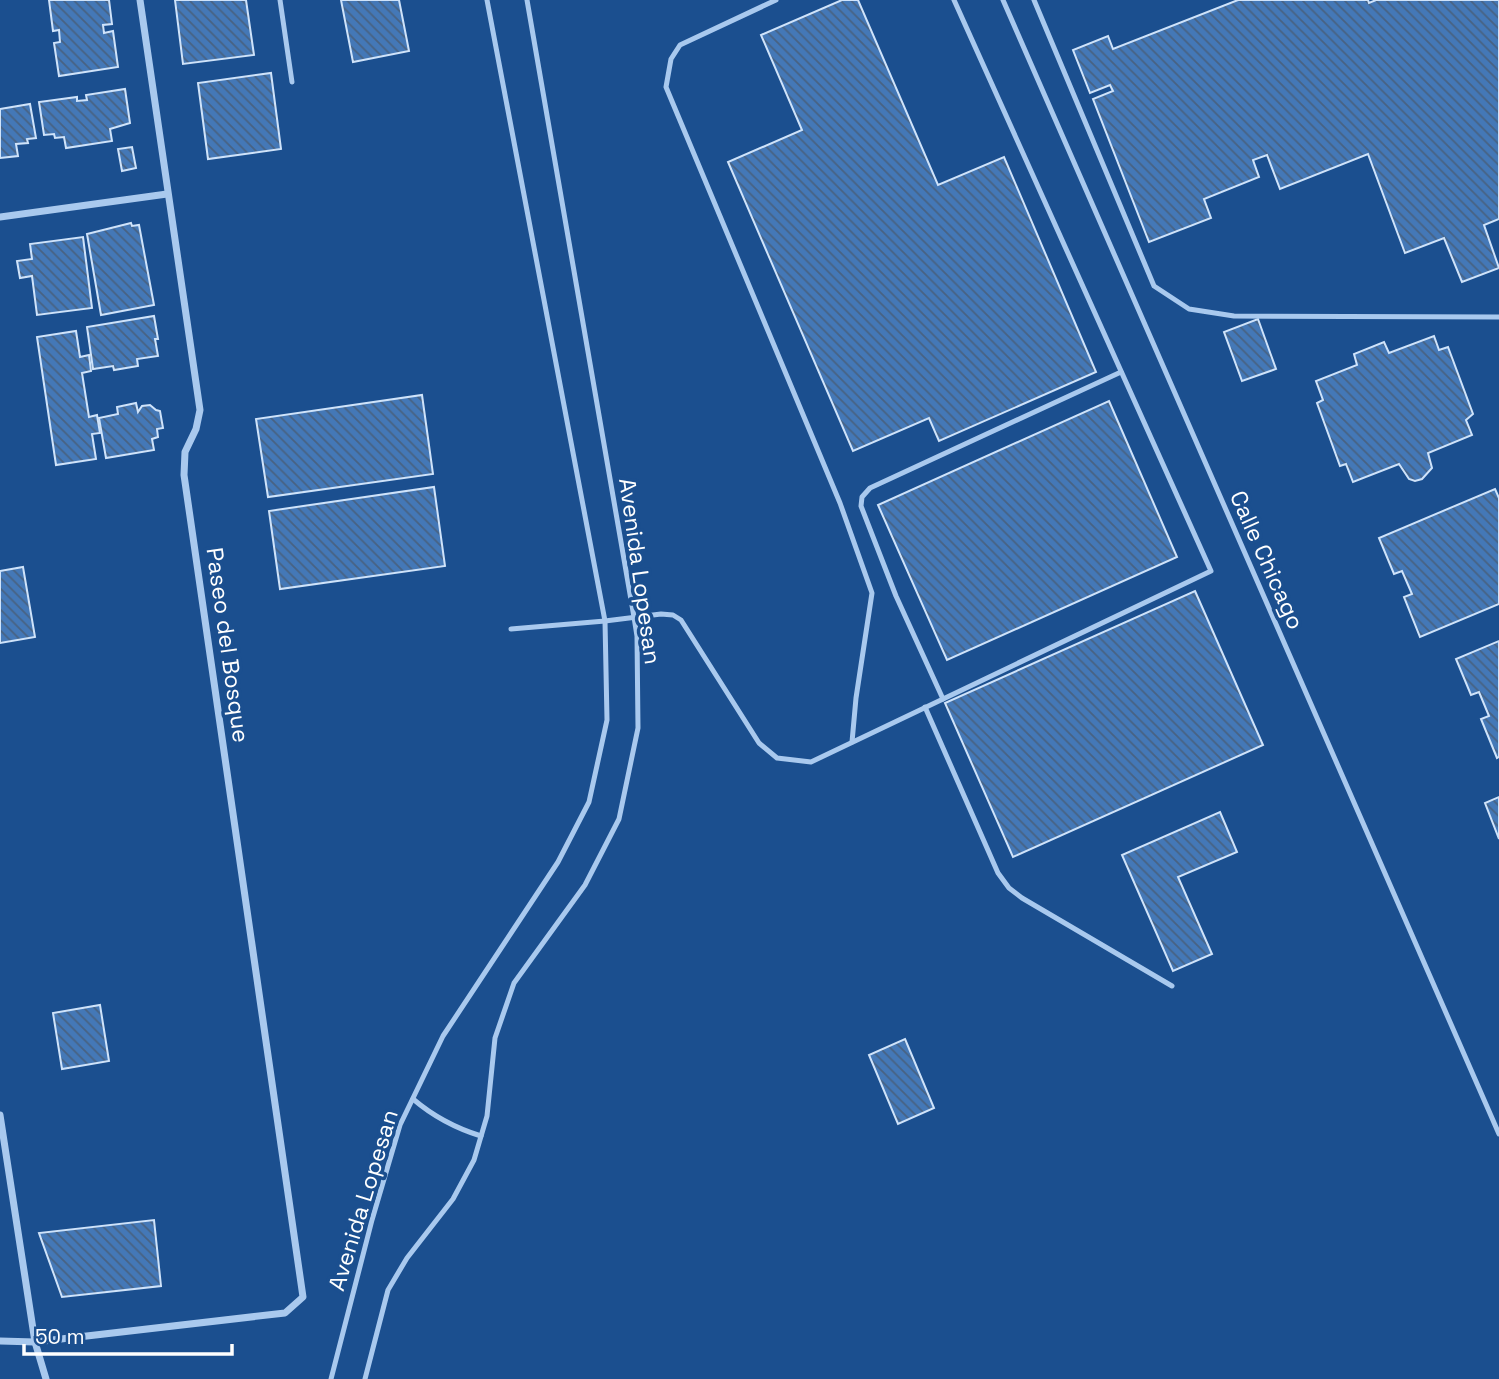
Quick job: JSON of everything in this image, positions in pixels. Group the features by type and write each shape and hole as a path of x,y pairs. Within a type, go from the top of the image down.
{"street":[{"name":"Paseo del Bosque","path":"35,1342 285,1313 303,1297 184,475 185,452 196,429 200,410 139,0"},
{"path":"0,217 167,194"},
{"path":"0,1115 35,1342 46,1379"},
{"path":"0,1341 35,1342"}],"lane":[{"path":"280,0 292,82"},
{"name":"Avenida Lopesan","path":"331,1379 372,1220 400,1125 443,1036 558,862 589,802 607,720 605,621 487,0"},
{"name":"Avenida Lopesan","path":"365,1379 388,1290 407,1258 453,1199 474,1160 487,1116 495,1038 514,983 584,885 619,819 638,728 637,636 527,0"},
{"path":"776,0 680,45 671,59 666,87 840,503 872,593 852,743"},
{"path":"511,629 673,615 681,620 759,743 777,758 811,762 1211,571 954,0"},
{"name":"Calle Chicago","path":"1003,0 1499,1134"},
{"path":"1034,0 1154,286 1170,298 1189,309 1234,316 1499,317"},
{"path":"943,699 867,523 861,506 862,497 870,488 1121,372"},
{"path":"925,707 998,873 1009,888 1171,986"},
{"path":"413,1100 432,1115 481,1136"}],"building":[{"path":"49,0 109,0 112,24 103,25 104,33 113,31 118,67 59,76 54,43 60,42 59,30 53,31"},
{"path":"175,0 246,0 254,55 183,64"},
{"path":"341,0 399,0 409,51 353,62"},
{"path":"842,0 858,0 938,185 1004,157 1096,372 939,441 929,418 853,451 728,162 802,130 761,35"},
{"path":"1238,0 1368,0 1369,3 1376,0 1499,0 1499,219 1484,225 1499,268 1462,282 1444,238 1405,253 1368,154 1280,189 1267,155 1253,160 1259,177 1204,199 1211,218 1149,242 1093,99 1113,91 1110,85 1090,93 1073,50 1108,36 1113,49"},
{"path":"271,73 281,149 208,159 198,83"},
{"path":"125,89 130,123 110,129 112,141 66,148 64,137 44,135 39,102 77,97 77,101 87,100 86,95"},
{"path":"30,104 36,138 27,139 28,143 16,144 18,156 0,158 0,109"},
{"path":"132,147 136,168 122,171 118,149"},
{"path":"131,223 132,226 139,225 154,305 101,315 87,234"},
{"path":"83,237 92,308 37,315 32,276 20,278 17,261 32,259 30,244"},
{"path":"154,316 158,356 137,359 138,366 114,370 113,366 93,369 87,327"},
{"path":"1258,319 1276,369 1242,381 1224,332"},
{"path":"76,331 80,357 89,355 91,371 82,373 89,417 97,415 100,433 92,434 96,459 56,465 37,337"},
{"path":"1434,336 1439,350 1448,347 1473,414 1466,420 1472,435 1428,453 1432,468 1422,479 1409,479 1399,464 1353,482 1346,464 1340,466 1317,403 1323,400 1316,381 1357,365 1354,354 1384,342 1389,353"},
{"path":"422,395 433,474 268,497 256,419"},
{"path":"1109,401 1177,557 947,660 878,505"},
{"path":"136,403 138,412 142,406 150,405 160,411 163,428 157,429 158,437 152,439 154,450 106,458 99,418 118,414 117,407"},
{"path":"434,487 445,566 280,589 269,511"},
{"path":"1495,489 1499,498 1499,604 1420,637 1404,597 1412,594 1402,571 1394,574 1379,538"},
{"path":"23,567 35,637 0,643 0,571"},
{"path":"1195,591 1263,745 1013,857 945,703"},
{"path":"1499,641 1497,758 1481,719 1489,716 1479,692 1471,695 1456,659"},
{"path":"1499,797 1499,839 1485,803"},
{"path":"1220,812 1237,852 1178,877 1212,954 1173,971 1122,855"},
{"path":"100,1005 109,1061 62,1069 53,1013"},
{"path":"905,1039 934,1108 898,1124 869,1055"},
{"path":"154,1220 161,1286 62,1297 39,1233"}]}
